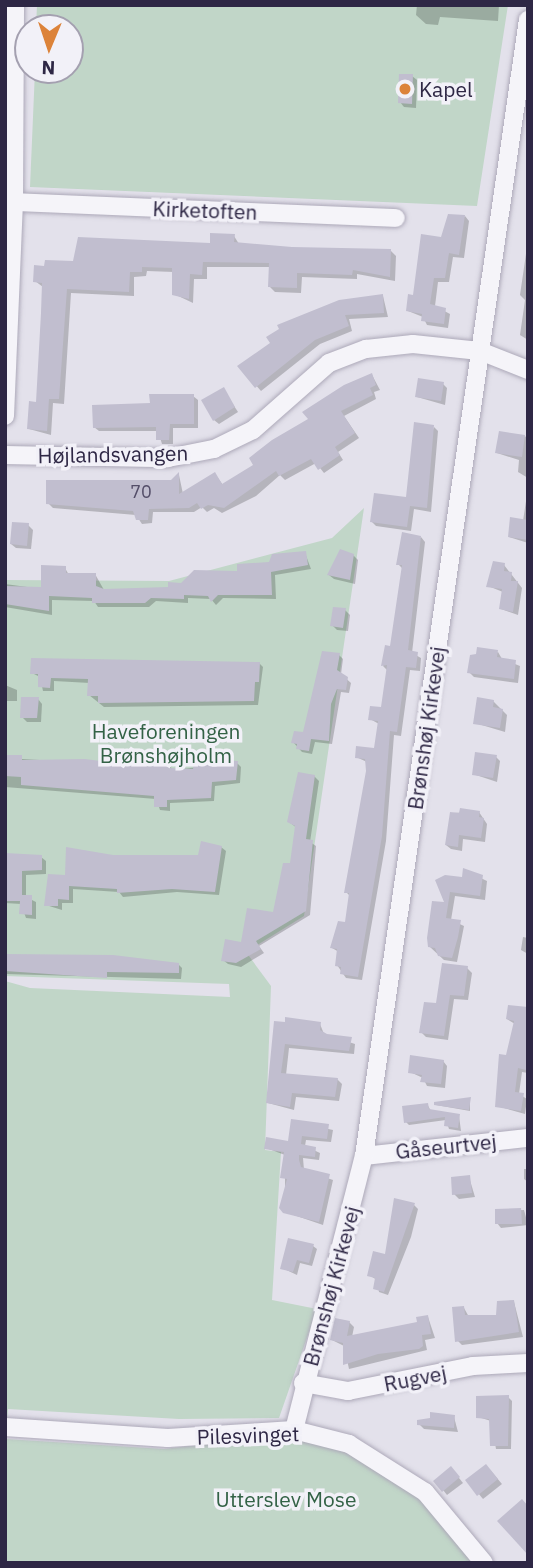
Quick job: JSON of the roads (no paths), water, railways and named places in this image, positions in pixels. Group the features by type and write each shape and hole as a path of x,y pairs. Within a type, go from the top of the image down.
{"street":[{"path":"5,416 15,202 15,5"},
{"name":"Brønshøj Kirkevej","path":"294,1430 303,1383 347,1236 364,1156 528,20"},
{"name":"Kirketoften","path":"15,202 396,218"},
{"name":"Højlandsvangen","path":"5,456 187,457 232,442 253,430 309,377 348,355 413,344 480,351 528,370"},
{"name":"Gåseurtvej","path":"364,1156 528,1138"},
{"name":"Rugvej","path":"303,1383 348,1391 473,1366 528,1363"},
{"name":"Pilesvinget","path":"5,1427 168,1438 294,1430 349,1444 387,1464 425,1492 484,1563"}],"place":[{"name":"Kapel","path":"405,89"}],"park label":[{"name":"Haveforeningen Brønshøjholm","path":"166,743"},
{"name":"Utterslev Mose","path":"286,1499"}]}
